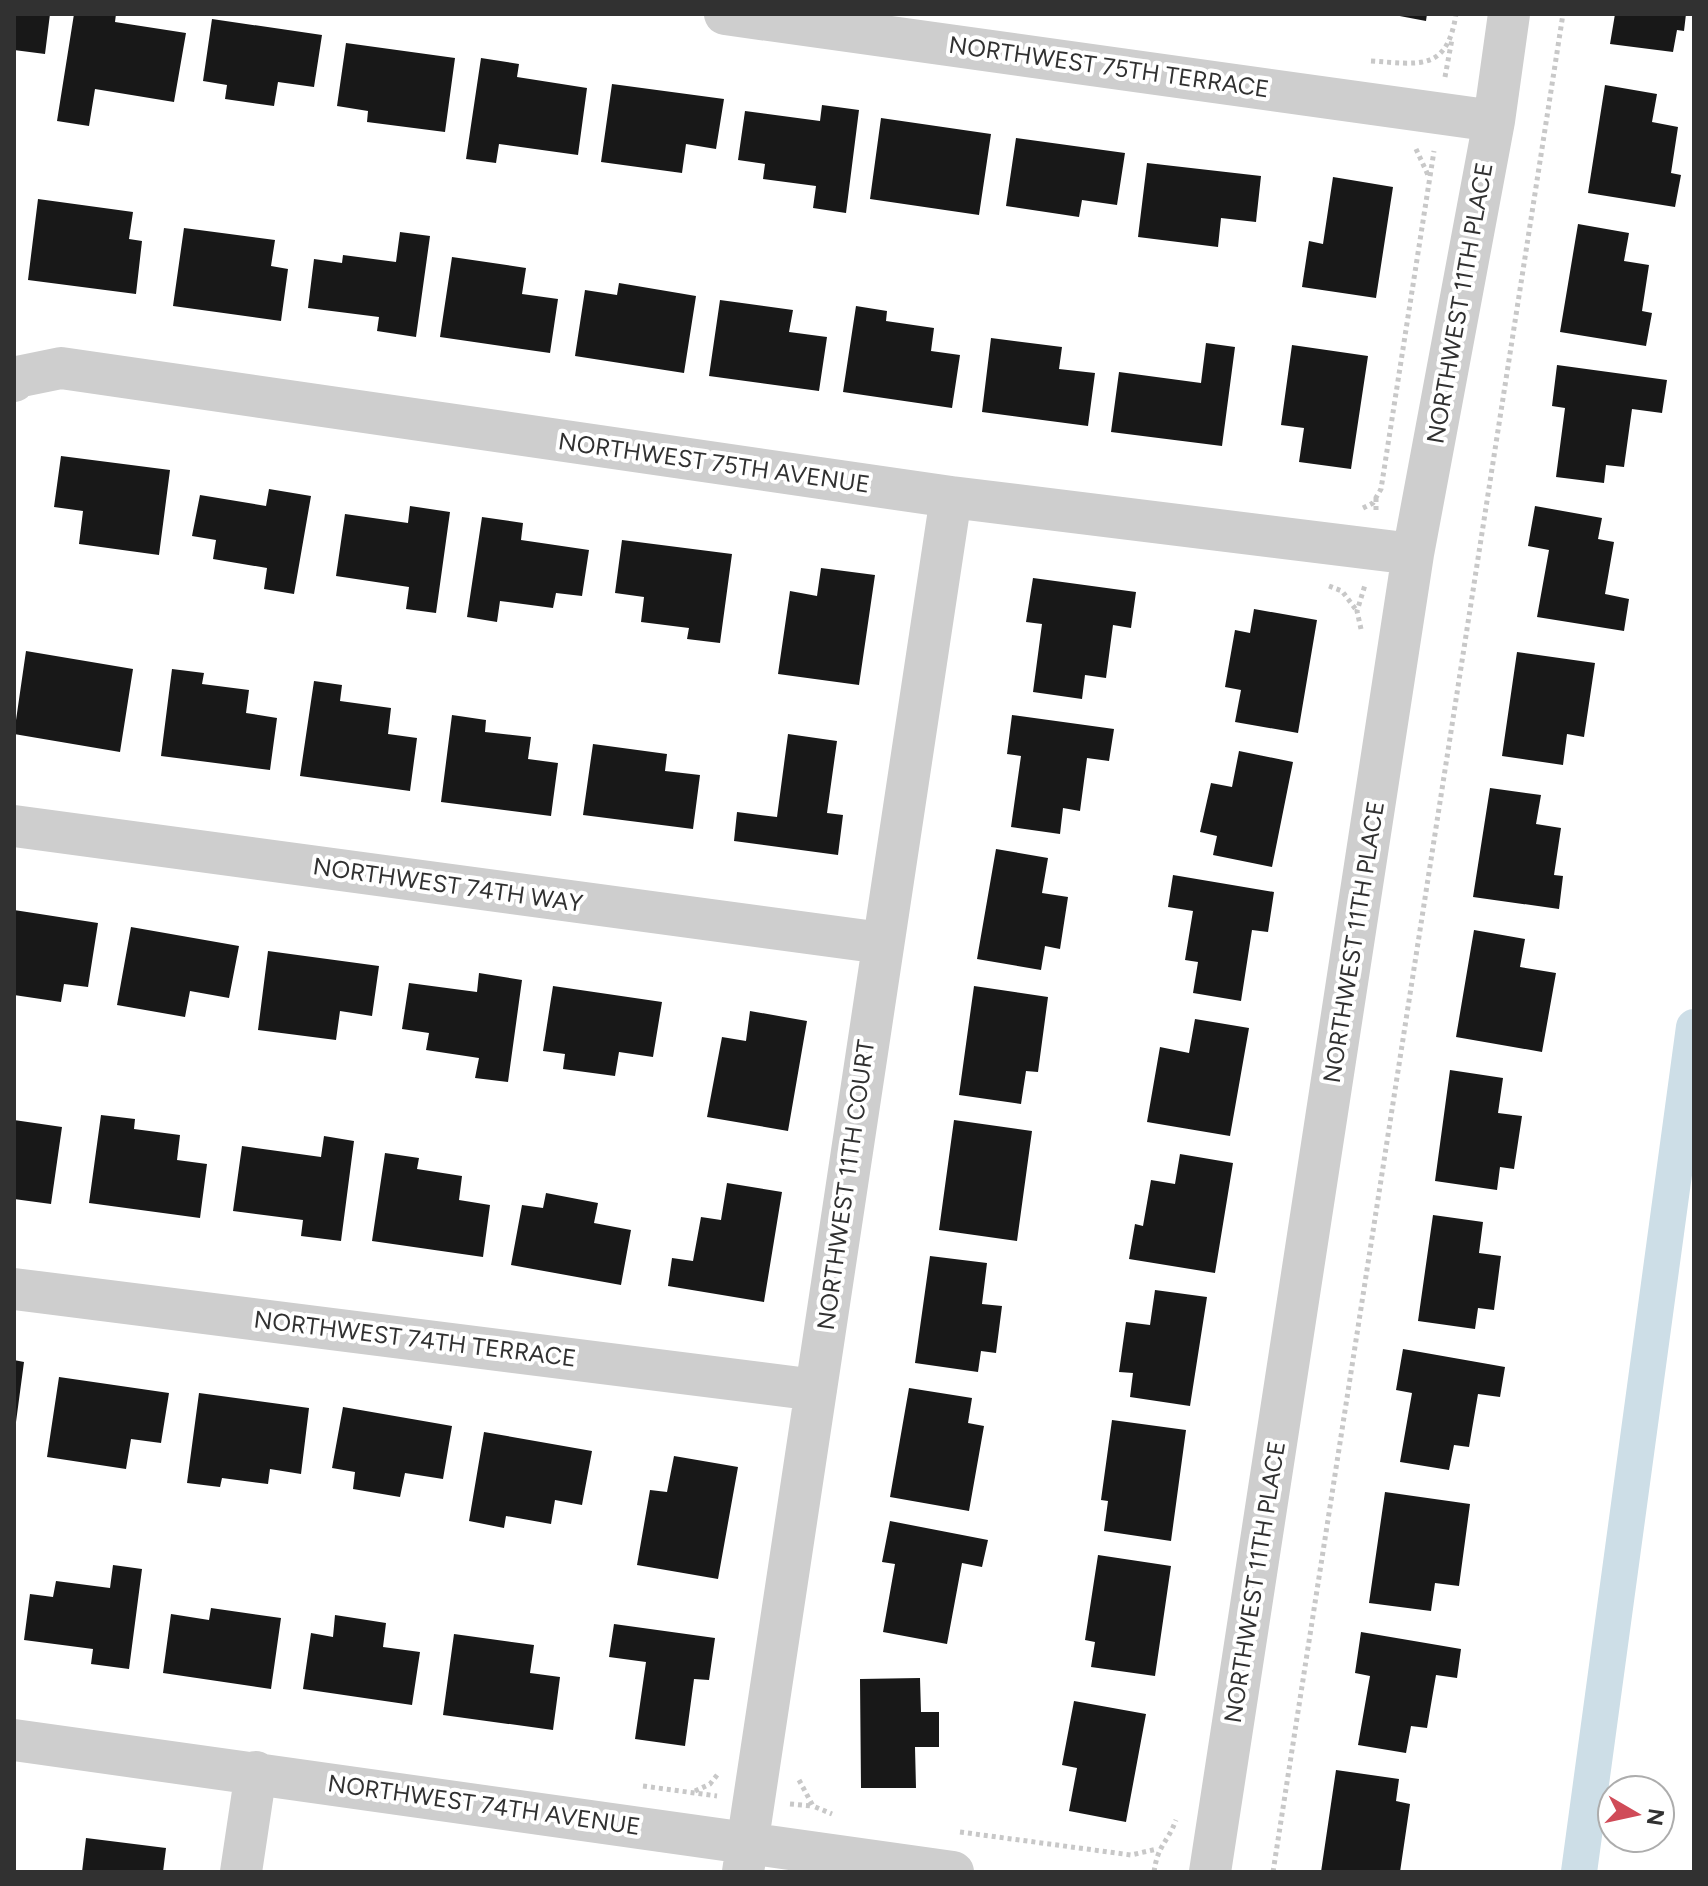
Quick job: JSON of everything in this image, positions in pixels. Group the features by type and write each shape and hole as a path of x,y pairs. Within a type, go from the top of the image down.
{"street":[{"name":"NORTHWEST 75TH TERRACE","path":"725,14 1494,121"},
{"name":"NORTHWEST 11TH PLACE","path":"1210,1872 1413,554 1494,121 1509,14"},
{"name":"NORTHWEST 75TH AVENUE","path":"16,379 61,368 951,497 1413,554"},
{"name":"NORTHWEST 11TH COURT","path":"745,1858 951,497"},
{"name":"NORTHWEST 74TH WAY","path":"14,826 882,943"},
{"name":"NORTHWEST 74TH TERRACE","path":"14,1289 816,1390"},
{"name":"NORTHWEST 74TH AVENUE","path":"14,1740 256,1772 745,1858 953,1872"},
{"path":"241,1872 256,1772"}],"path":[{"path":"1358,510 1373,503 1381,489 1456,14"},
{"path":"1273,1872 1563,14"},
{"path":"1371,61 1421,65 1441,55 1452,39"},
{"path":"1329,586 1342,591 1357,611"},
{"path":"692,1793 710,1784 718,1773"},
{"path":"799,1780 813,1806 846,1816"},
{"path":"957,1831 1131,1855 1157,1849"}],"building":[{"path":"14,14 50,14 45,54 14,50"},
{"path":"74,14 116,14 115,22 186,33 174,102 95,89 89,126 57,121"},
{"path":"1389,14 1427,14 1426,21"},
{"path":"1615,14 1686,14 1684,31 1677,30 1673,52 1610,44"},
{"path":"212,19 322,35 314,87 278,82 274,106 225,99 227,85 203,81"},
{"path":"346,43 455,58 445,132 367,122 368,111 337,106"},
{"path":"481,58 519,64 517,77 587,88 578,155 499,144 496,163 466,159"},
{"path":"612,84 724,99 716,149 686,144 682,173 601,162"},
{"path":"1605,85 1657,94 1652,122 1678,127 1671,173 1681,175 1675,207 1588,193"},
{"path":"822,105 859,110 846,213 813,208 816,186 763,179 765,164 738,160 745,111 820,121"},
{"path":"881,118 991,134 979,215 870,199"},
{"path":"1016,138 1125,153 1117,205 1082,200 1079,217 1006,206"},
{"path":"1147,163 1261,176 1256,222 1221,218 1218,247 1138,237"},
{"path":"1333,177 1393,187 1376,298 1302,287 1309,241 1323,244"},
{"path":"38,199 133,212 129,239 142,241 136,294 28,280"},
{"path":"1578,224 1629,233 1624,261 1649,265 1642,311 1652,313 1646,346 1560,332"},
{"path":"184,228 275,240 271,266 288,269 281,321 173,306"},
{"path":"400,232 430,236 416,337 377,331 379,317 308,308 314,259 342,263 343,255 396,262"},
{"path":"452,257 526,268 522,294 558,299 550,353 440,337"},
{"path":"619,283 696,296 684,373 575,356 585,290 617,295"},
{"path":"720,300 793,310 789,332 827,337 819,391 709,376"},
{"path":"856,306 887,311 886,321 934,328 931,351 960,355 952,408 843,392"},
{"path":"991,338 1062,347 1059,369 1095,373 1088,426 982,412"},
{"path":"1206,343 1235,347 1222,446 1111,432 1119,372 1201,383"},
{"path":"1292,345 1368,356 1351,469 1299,462 1304,428 1281,425"},
{"path":"1557,365 1667,380 1662,413 1632,409 1624,467 1606,465 1604,483 1556,477 1565,408 1552,406"},
{"path":"61,456 170,470 159,555 79,544 83,511 54,507"},
{"path":"269,489 311,496 294,594 264,589 267,568 213,559 216,540 192,536 200,495 266,506"},
{"path":"410,506 450,512 436,613 406,609 409,587 336,576 345,514 408,523"},
{"path":"1535,506 1602,518 1598,539 1614,542 1605,594 1629,599 1624,631 1537,617 1549,550 1528,546"},
{"path":"482,517 523,523 521,540 589,550 582,596 556,593 553,608 500,601 497,622 467,617"},
{"path":"622,540 732,554 720,643 687,639 689,628 641,622 644,597 615,593"},
{"path":"821,568 875,575 859,685 778,674 790,591 817,596"},
{"path":"1033,578 1136,592 1131,628 1113,625 1106,678 1085,675 1082,699 1033,692 1042,624 1026,622"},
{"path":"1254,609 1317,620 1298,733 1235,722 1241,690 1225,687 1235,630 1250,633"},
{"path":"26,651 133,669 120,752 14,734"},
{"path":"1517,652 1595,663 1584,737 1567,734 1563,765 1502,756"},
{"path":"172,669 204,673 202,684 249,690 246,713 277,718 270,770 161,756"},
{"path":"314,681 342,685 340,701 391,708 388,734 417,738 410,791 300,776"},
{"path":"452,715 486,720 485,732 531,737 528,759 558,763 551,816 441,802"},
{"path":"1012,715 1114,729 1109,761 1087,758 1080,811 1063,808 1060,834 1011,827 1021,756 1007,754"},
{"path":"788,734 837,741 827,813 843,815 838,855 734,841 737,812 777,817"},
{"path":"593,744 667,754 665,771 700,775 693,829 583,815"},
{"path":"1239,751 1293,762 1272,867 1213,855 1217,836 1200,832 1211,783 1232,787"},
{"path":"1490,788 1541,795 1536,824 1561,828 1554,875 1563,876 1559,909 1473,897"},
{"path":"996,849 1048,858 1042,893 1068,897 1060,949 1045,946 1041,970 977,959"},
{"path":"1173,875 1274,892 1268,932 1252,930 1241,1001 1193,993 1198,962 1185,960 1193,911 1168,907"},
{"path":"14,910 98,923 88,987 64,984 61,1002 14,995"},
{"path":"131,927 239,946 229,998 190,991 185,1017 117,1005"},
{"path":"1474,930 1525,939 1520,967 1556,973 1542,1052 1456,1037"},
{"path":"268,951 379,966 372,1016 340,1011 336,1040 258,1030"},
{"path":"479,973 522,980 508,1082 475,1078 479,1058 426,1050 429,1033 402,1029 409,983 477,992"},
{"path":"553,986 662,1002 653,1057 619,1052 615,1076 563,1069 565,1054 543,1051"},
{"path":"974,986 1048,997 1038,1072 1026,1071 1021,1104 959,1095"},
{"path":"750,1011 807,1021 788,1131 707,1117 722,1037 746,1041"},
{"path":"1195,1019 1249,1028 1230,1136 1147,1122 1160,1047 1189,1053"},
{"path":"1450,1070 1503,1078 1498,1113 1522,1116 1514,1169 1500,1167 1497,1190 1435,1181"},
{"path":"101,1115 135,1119 134,1129 180,1135 177,1160 207,1164 200,1218 89,1203"},
{"path":"14,1120 62,1127 51,1204 14,1199"},
{"path":"954,1120 1032,1131 1017,1241 939,1230"},
{"path":"324,1136 354,1141 341,1241 301,1236 303,1220 233,1211 242,1146 321,1157"},
{"path":"385,1153 419,1158 417,1169 462,1176 459,1200 490,1205 483,1257 372,1241"},
{"path":"1180,1154 1233,1163 1215,1273 1129,1259 1135,1224 1143,1226 1151,1180 1175,1184"},
{"path":"727,1183 782,1192 764,1302 668,1286 672,1258 693,1261 701,1217 721,1220"},
{"path":"546,1193 598,1203 594,1223 631,1230 621,1285 511,1265 522,1205 543,1208"},
{"path":"1433,1215 1483,1222 1479,1253 1501,1256 1494,1310 1478,1308 1475,1329 1418,1321"},
{"path":"930,1256 987,1263 982,1304 1002,1306 996,1353 981,1351 978,1372 915,1363"},
{"path":"1155,1290 1207,1297 1190,1406 1130,1397 1133,1373 1119,1372 1126,1322 1150,1325"},
{"path":"1403,1349 1505,1367 1500,1397 1478,1394 1469,1447 1454,1445 1449,1470 1400,1462 1412,1393 1396,1390"},
{"path":"14,1360 24,1362 16,1422 14,1422"},
{"path":"59,1377 169,1393 161,1443 131,1439 126,1469 47,1457"},
{"path":"909,1388 972,1398 968,1423 984,1426 969,1511 890,1497"},
{"path":"199,1393 309,1408 301,1474 270,1469 268,1484 222,1478 220,1487 187,1483"},
{"path":"343,1407 452,1426 443,1479 405,1473 400,1497 353,1489 355,1472 332,1468"},
{"path":"1112,1420 1186,1430 1171,1541 1104,1531 1108,1501 1101,1500"},
{"path":"484,1432 592,1451 582,1505 555,1500 551,1524 506,1516 504,1528 469,1521"},
{"path":"674,1456 738,1467 718,1579 637,1565 650,1490 667,1492"},
{"path":"1385,1492 1470,1504 1459,1586 1435,1583 1431,1611 1369,1603"},
{"path":"890,1521 988,1540 982,1567 962,1563 947,1644 883,1632 895,1564 882,1562"},
{"path":"1098,1555 1171,1566 1155,1676 1091,1667 1095,1642 1085,1640"},
{"path":"113,1565 142,1569 129,1669 91,1664 93,1649 24,1640 30,1594 53,1597 56,1581 110,1588"},
{"path":"211,1608 281,1618 271,1689 163,1673 171,1614 209,1620"},
{"path":"335,1615 386,1623 383,1647 420,1652 412,1705 303,1689 311,1633 333,1637"},
{"path":"614,1624 715,1638 709,1680 694,1679 685,1746 635,1739 646,1662 609,1657"},
{"path":"1361,1632 1461,1649 1457,1678 1436,1675 1427,1728 1411,1726 1406,1753 1358,1745 1370,1676 1355,1673"},
{"path":"454,1634 534,1645 530,1673 560,1677 553,1730 443,1715"},
{"path":"920,1678 921,1712 939,1712 939,1747 915,1747 916,1788 861,1788 860,1679"},
{"path":"1074,1701 1146,1714 1126,1822 1069,1811 1077,1768 1062,1765"},
{"path":"1336,1770 1399,1779 1396,1801 1410,1804 1400,1872 1321,1872"},
{"path":"86,1838 166,1848 163,1872 82,1872"}],"waterway":[{"path":"1579,1872 1694,1027"}]}
